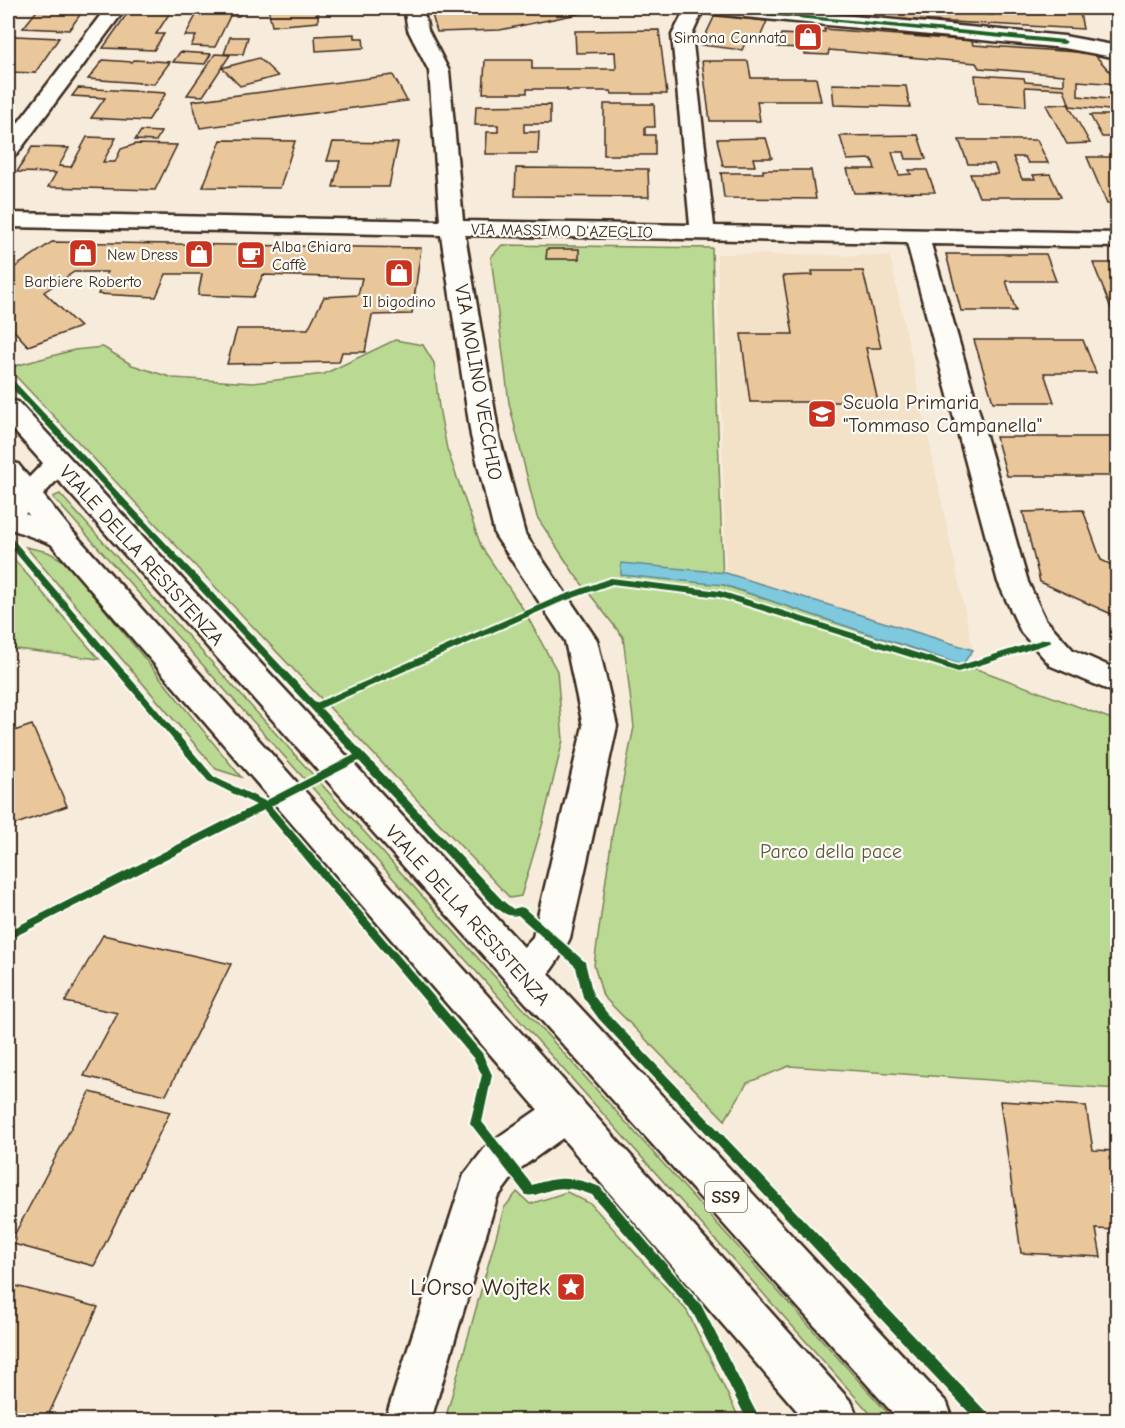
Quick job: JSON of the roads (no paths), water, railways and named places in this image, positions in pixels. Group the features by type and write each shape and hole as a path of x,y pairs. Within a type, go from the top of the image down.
{"street":[{"path":"8,150 116,8"},
{"name":"VIA MOLINO VECCHIO","path":"414,8 418,30 439,71 452,228 485,436 510,535 581,640 600,726 550,938 538,960 522,974"},
{"path":"694,8 682,34 703,233"},
{"path":"713,8 1064,42 1118,52"},
{"path":"1064,42 1118,40"},
{"name":"VIA MASSIMO D'AZEGLIO","path":"8,220 1118,240"},
{"path":"917,236 1013,582 1032,624 1062,658 1118,683"},
{"name":"VIALE DELLA RESISTENZA","path":"8,408 930,1420"},
{"path":"58,464 8,516 62,538"},
{"path":"8,470 62,538 835,1420"},
{"path":"408,1420 479,1189 503,1157 567,1112"}],"water":[{"path":"621,563 726,573 973,650 962,665 724,585 621,575"}],"place":[{"name":"Simona Cannata","path":"808,37"},
{"name":"Barbiere Roberto","path":"83,253"},
{"name":"New Dress","path":"199,254"},
{"name":"Alba Chiara Caffè","path":"251,255"},
{"name":"Il bigodino","path":"399,273"},
{"name":"Scuola Primaria \"Tommaso Campanella\"","path":"822,414"},
{"name":"L’Orso Wojtek","path":"571,1287"}],"park label":[{"name":"Parco della pace","path":"831,851"}]}
